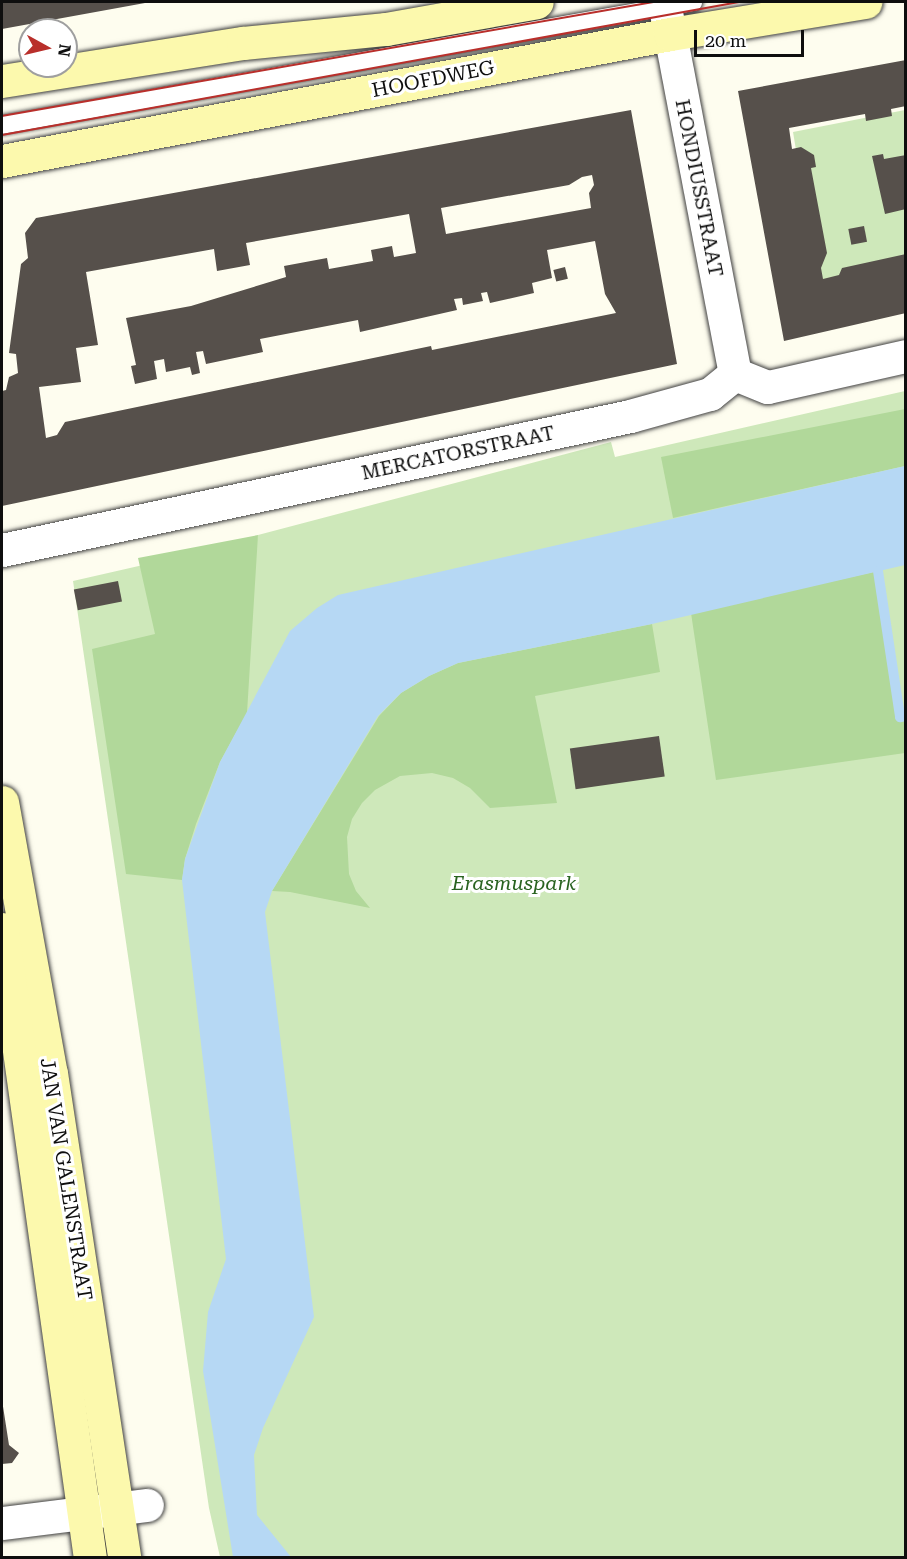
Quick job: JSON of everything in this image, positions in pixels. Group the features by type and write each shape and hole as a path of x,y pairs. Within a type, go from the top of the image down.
{"street":[{"path":"2,81 243,43 386,29 537,2"},
{"name":"HOOFDWEG","path":"2,161 673,11 865,2"},
{"name":"HONDIUSSTRAAT","path":"673,11 735,374"},
{"path":"735,374 768,387 906,356"},
{"name":"MERCATORSTRAAT","path":"2,550 630,416 710,394 735,374"},
{"name":"JAN VAN GALENSTRAAT","path":"2,802 131,1507 124,1557"},
{"name":"JAN VAN GALENSTRAAT","path":"2,929 82,1513 90,1557"},
{"path":"2,1523 131,1507"}],"lane":[{"name":"HOOFDWEG","path":"2,125 673,11"}],"green space":[{"path":"905,110 905,262 818,282 793,132"},
{"name":"Erasmuspark","path":"905,391 905,1557 220,1557 209,1508 73,581 257,539 258,535 611,442 615,457"},
{"path":"905,409 905,466 673,518 661,457"},
{"path":"258,535 247,713 220,762 196,824 185,859 182,880 126,874 92,649 155,634 138,558"},
{"path":"878,571 900,716 905,716 905,753 716,780 691,613"},
{"path":"652,624 660,672 535,696 557,803 490,808 470,788 453,778 432,773 400,776 375,790 362,803 352,819 347,837 349,874 356,891 370,908 290,892 272,891 379,716 401,693 429,676 458,663"}],"water":[{"path":"905,466 905,565 652,624 458,663 429,676 401,693 378,716 272,891 265,912 314,1317 263,1428 254,1455 257,1515 291,1557 233,1557 203,1371 208,1312 226,1259 182,880 185,859 220,762 290,631 317,608 338,595"}],"building":[{"path":"2,2 145,2 62,18 18,18 18,26 2,29"},
{"path":"906,60 906,106 891,109 892,116 866,121 865,114 789,128 792,149 801,147 814,155 816,167 811,168 827,253 821,268 823,279 839,275 842,268 906,254 906,313 784,341 738,91"},
{"path":"631,110 677,364 2,506 2,391 6,390 9,377 18,373 16,354 9,353 21,264 28,258 25,233 36,218","holes":["592,175 594,185 589,193 591,208 446,234 441,208 569,185 582,177","409,214 416,253 394,257 392,246 371,250 373,261 329,269 327,258 284,266 286,277 191,306 126,318 136,365 131,366 135,384 157,379 154,361 164,359 166,372 190,367 192,375 200,373 196,352 203,351 206,364 263,352 260,339 358,320 360,332 457,310 454,299 462,298 463,305 483,301 481,293 487,292 490,303 534,293 532,283 552,278 547,250 595,241 605,294 616,313 432,350 431,346 65,422 57,435 46,438 39,387 81,382 76,348 98,345 86,272 214,249 217,271 250,265 246,243"]},
{"path":"883,154 884,159 906,155 906,209 885,214 872,156"},
{"path":"864,226 867,242 851,245 848,229"},
{"path":"565,267 568,279 556,282 553,270"},
{"path":"118,581 122,602 78,610 74,590"},
{"path":"659,736 665,777 576,789 570,749"},
{"path":"2,1400 9,1445 19,1453 12,1463 2,1464"}],"waterway":[{"path":"878,571 900,717 906,716"}],"tram line":[{"path":"2,116 653,2"},
{"path":"2,135 740,2"}]}
